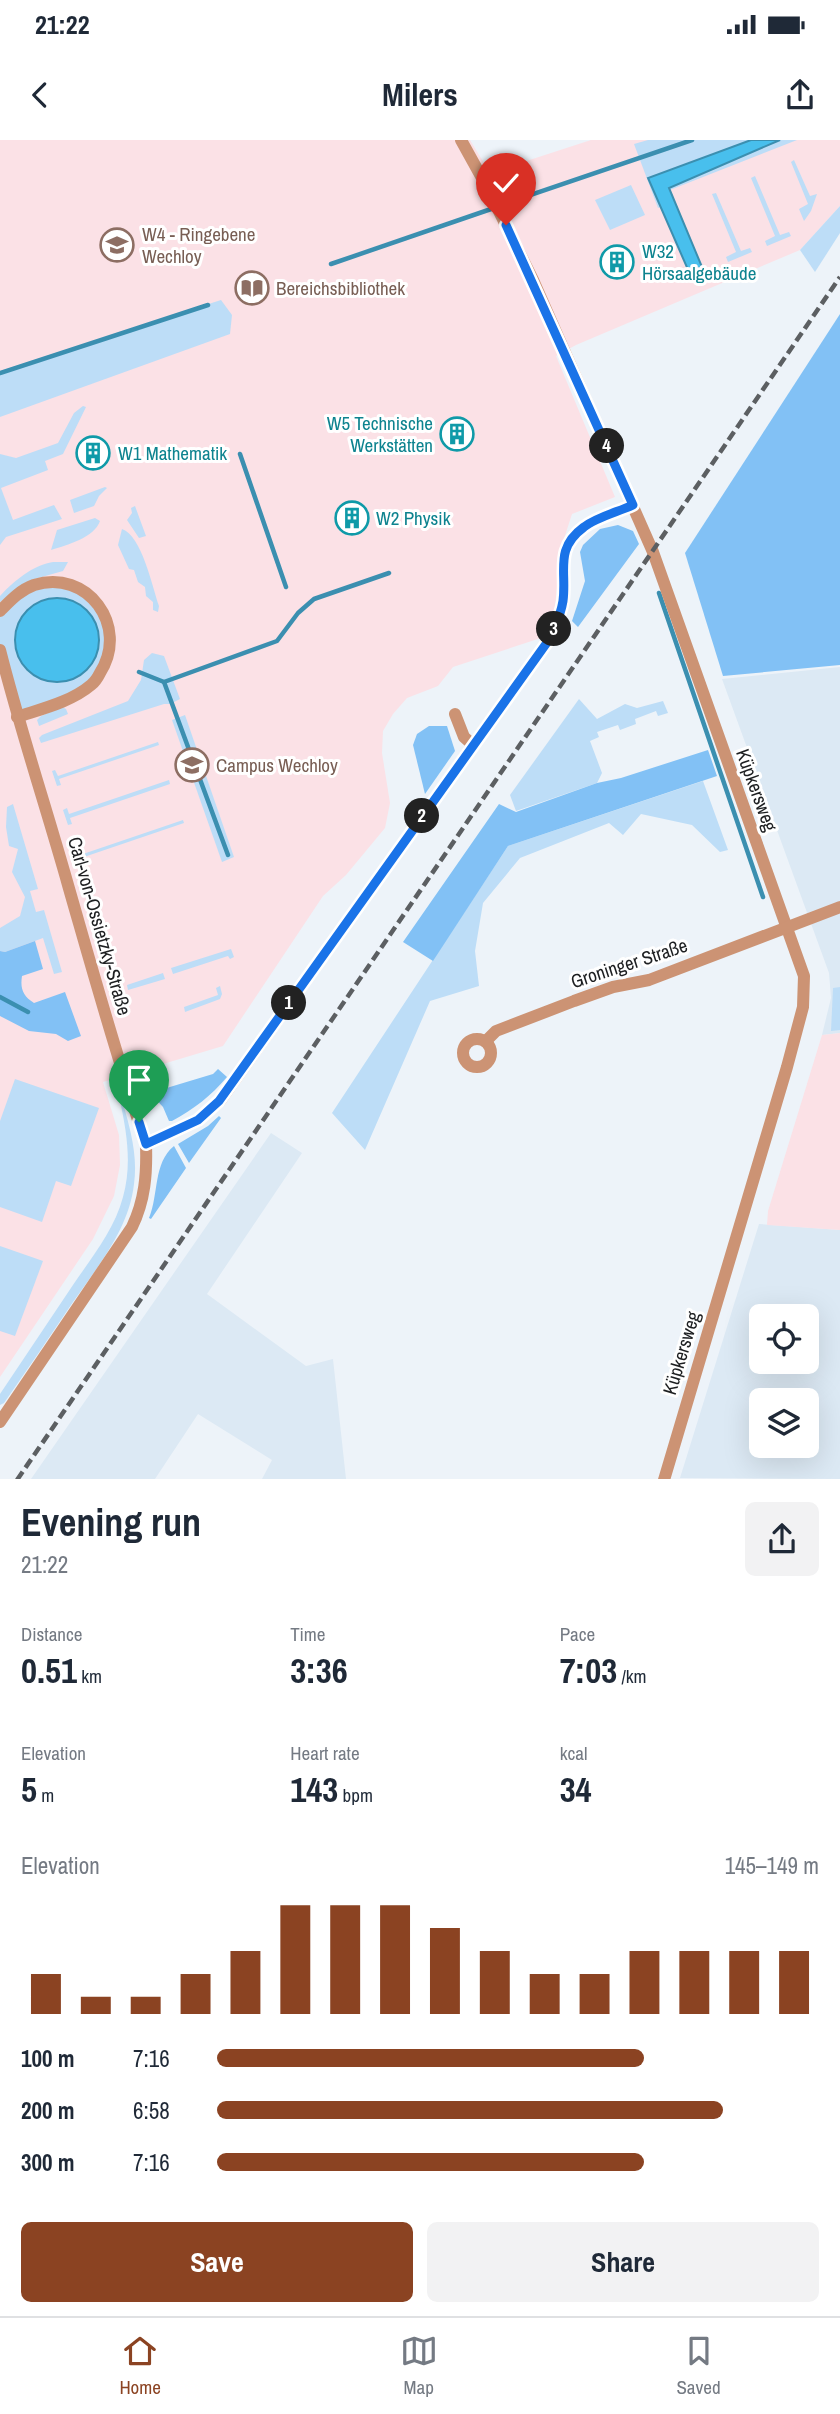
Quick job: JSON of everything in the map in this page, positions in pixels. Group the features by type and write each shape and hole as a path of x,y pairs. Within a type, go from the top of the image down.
{"street":[{"name":"Küpkersweg","path":"461,140 533,280 653,552 804,976 803,1007 664,1479"},
{"path":"146,1144 198,1120 219,1101 551,637 560,617 563,600 563,555 570,541 584,527 633,505"},
{"path":"0,611 16,595 32,586 52,582 82,590 97,602 107,619 111,642 106,663 93,684 75,696 17,718"},
{"name":"Carl-von-Ossietzky-Straße","path":"0,650 17,718 90,966 146,1144 146,1185 142,1204 132,1227 0,1422"},
{"path":"455,714 464,737 473,745"},
{"name":"Groninger Straße","path":"486,1041 496,1031 613,987 649,979 840,907"}],"shaded area":[{"name":"Campus Wechloy","path":"0,140 470,140 490,173 591,140 840,140 840,206 800,250 576,345 556,356 615,497 572,514 561,548 555,607 547,636 453,667 438,686 407,698 393,714 383,731 382,753 390,803 385,828 346,875 323,896 223,1046 103,1082 119,1135 120,1165 114,1196 93,1239 0,1377"},
{"path":"648,140 797,140 670,190 674,201 658,208 634,144"},
{"path":"751,140 780,140 669,188 702,267 689,272 648,178"},
{"path":"794,160 810,196 817,194 804,221 799,209 808,204 791,162"},
{"path":"755,176 780,235 789,232 791,236 767,246 765,241 775,236 751,178"},
{"path":"631,185 645,215 610,230 595,200"},
{"path":"716,193 741,251 750,248 752,252 728,262 726,257 736,252 712,194"},
{"path":"840,206 840,233 815,272 800,250"},
{"path":"221,300 232,315 230,334 0,417 0,371"},
{"path":"840,314 840,665 723,676 685,553"},
{"path":"83,406 86,407 63,454 45,461 48,470 1,488 13,520 54,505 62,519 6,537 0,545 0,454 16,458 58,443 74,413"},
{"path":"107,488 94,506 74,513 70,500"},
{"path":"135,506 146,536 139,538 127,520 132,513 131,508"},
{"path":"95,518 100,521 92,532 51,550 57,530"},
{"path":"618,525 633,531 639,544 578,627 572,621 585,581 580,552 583,545 600,529"},
{"path":"122,529 129,533 141,551 159,606 158,612 153,610 153,602 146,596 145,587 138,582 134,570 129,569 118,545"},
{"path":"68,562 63,571 31,580 0,602 0,596 18,579 38,566"},
{"path":"52,582 97,602 111,642 93,684 17,717 0,650 0,611 16,595"},
{"path":"57,598 80,605 92,617 99,640 92,663 80,675 57,682 34,675 22,663 15,640 22,617 34,605"},
{"path":"152,653 164,656 180,699 41,743 39,738 42,735 128,701 141,680 144,660"},
{"path":"840,667 840,1033 822,1035 831,998 829,973 722,679"},
{"path":"579,699 597,719 625,704 637,708 663,701 668,713 658,716 656,711 635,719 636,724 620,730 618,725 597,732 599,737 590,741 602,773 597,783 516,811 510,795"},
{"path":"62,707 68,714 39,726 37,720 41,716"},
{"path":"185,715 234,857 222,862 172,720"},
{"path":"429,726 447,726 455,751 425,794 413,745 417,734"},
{"path":"158,742 159,745 59,779 61,785 57,786 52,771 55,770 58,776"},
{"path":"708,750 717,776 508,846 433,961 403,942 499,804 516,812 597,783"},
{"path":"169,780 170,784 70,818 72,824 68,825 63,810 67,808 69,814"},
{"path":"703,781 728,850 720,852 692,825 641,814 623,835 609,823 520,858 483,903 475,951 479,986 430,1001 365,1150 332,1113 508,846"},
{"path":"13,804 38,889 30,891 36,912 44,910 62,972 54,974 43,938 5,952 0,951 0,928 20,916 25,897 12,872 18,849 9,846 6,827 7,807"},
{"path":"183,820 184,823 84,857 85,863 82,865 77,849 80,848 83,854"},
{"path":"35,941 43,969 22,976 23,992 34,1003 65,992 81,1036 68,1041 56,1034 29,1031 0,1016 0,951 5,952"},
{"path":"231,949 234,957 230,959 228,956 173,974 171,968"},
{"path":"163,973 165,979 128,990 127,985"},
{"path":"220,986 220,999 185,1012 184,1007 218,995 216,988"},
{"path":"840,987 840,1030 831,1031 833,988"},
{"path":"840,1033 840,1230 767,1225 768,1211 822,1035"},
{"path":"218,1069 227,1077 221,1084 202,1102 172,1121 169,1121 163,1107 150,1093 213,1074"},
{"path":"15,1079 99,1108 71,1186 56,1181 42,1222 0,1207 0,1121"},
{"path":"122,1100 135,1163 134,1184 126,1216 102,1261 4,1403 0,1405 0,1394 115,1220 126,1185 128,1161"},
{"path":"219,1116 221,1118 189,1163 178,1144"},
{"path":"271,1133 302,1153 207,1294 306,1366 333,1359 346,1479 262,1479 272,1460 198,1414 155,1479 31,1479"},
{"path":"174,1146 186,1168 151,1219 149,1218 159,1170 167,1153"},
{"path":"759,1224 840,1230 840,1479 680,1478"},
{"path":"0,1246 43,1261 15,1336 0,1331"}],"waterway":[{"path":"504,204 692,140"},
{"path":"331,264 494,208"},
{"path":"0,373 208,305"},
{"path":"240,454 286,587"},
{"path":"164,682 277,641 298,613 314,599 389,573"},
{"path":"659,593 763,897"},
{"path":"139,672 164,682 228,855"},
{"path":"0,997 28,1012"}],"railway":[{"path":"18,1479 840,277"}],"place":[{"name":"W4 - Ringebene Wechloy","path":"117,245"},
{"name":"W32 Hörsaalgebäude","path":"617,262"},
{"name":"Bereichsbibliothek","path":"252,288"},
{"name":"W5 Technische Werkstätten","path":"457,434"},
{"name":"W1 Mathematik","path":"93,453"},
{"name":"W2 Physik","path":"352,518"},
{"name":"Campus Wechloy","path":"192,765"}],"route":[{"path":"139,1122 146,1144 198,1120 219,1101 551,637 560,617 563,600 563,555 570,541 584,527 633,505 506,225"}]}
